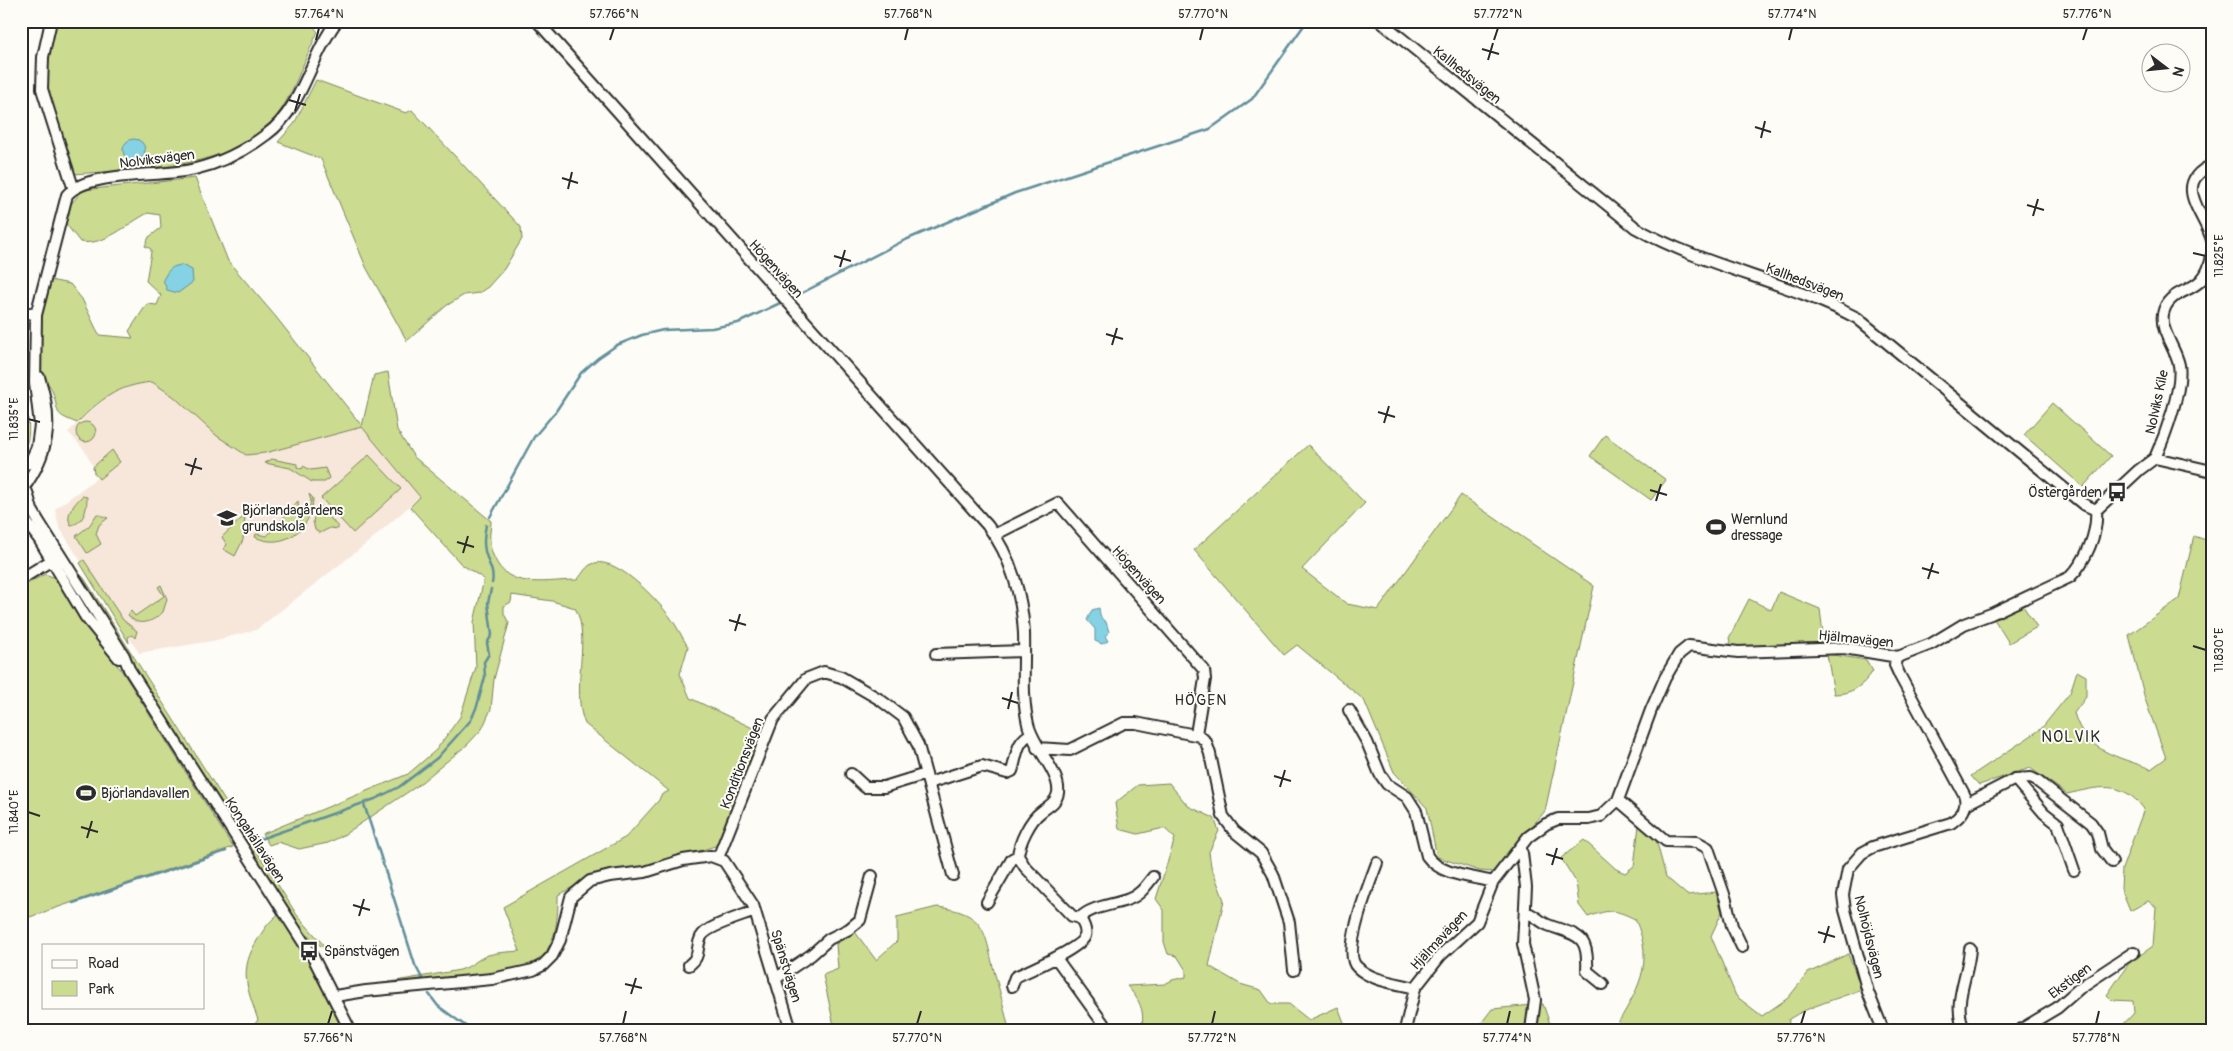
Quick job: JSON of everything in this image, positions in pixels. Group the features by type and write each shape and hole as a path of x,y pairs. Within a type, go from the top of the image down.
{"street":[{"path":"25,492 38,461 43,437 35,366 36,315 64,199 73,188 42,89 43,58 51,21"},
{"name":"Nolviksvägen","path":"73,188 89,180 194,170 221,161 252,145 285,118 294,103 320,46 336,21"},
{"name":"Högenvägen","path":"537,21 994,534 1007,560 1022,614 1023,691 1031,734 1037,748 1059,784 1058,795 1053,803 1039,813 1033,822 1022,842 1018,856 1012,859 987,902"},
{"name":"Kallhedsvägen","path":"1380,21 1636,228 1677,247 1832,306 1857,318 2083,504 2096,510"},
{"path":"2212,165 2198,172 2192,187 2196,206 2212,240"},
{"name":"Nolviks Kile","path":"2156,458 2170,423 2180,371 2163,322 2163,314 2172,298 2197,285 2205,278 2212,255"},
{"path":"21,311 36,315"},
{"path":"21,467 34,457 43,437"},
{"path":"2096,510 2139,470 2156,458 2212,471"},
{"name":"Kongahällavägen","path":"21,472 25,492 32,510 85,616 130,670 286,913 334,996 350,1030"},
{"name":"Högenvägen","path":"994,534 1058,503 1204,670 1205,679 1196,734"},
{"name":"Hjälmavägen","path":"1405,1030 1415,988 1441,955 1477,922 1493,882 1528,837 1546,824 1558,819 1593,818 1612,807 1618,800 1651,710 1665,678 1679,654 1689,646 1738,652 1844,648 1896,657 1906,655 1931,644 1964,624 1992,614 2070,577 2079,568 2091,540 2096,510"},
{"name":"Kongahällavägen","path":"21,515 56,558"},
{"path":"21,579 56,558"},
{"path":"936,654 1023,651"},
{"path":"1896,657 1895,665 1900,676 1964,794 1966,804"},
{"name":"Konditionsvägen","path":"718,858 770,724 795,690 806,679 824,672 841,677 894,708 911,728 926,774 953,875"},
{"path":"1349,710 1367,742 1380,774 1387,784 1407,797 1416,811 1428,856 1432,863 1448,872 1493,882"},
{"path":"1037,748 1070,750 1124,724 1136,723 1196,734 1206,742 1222,816 1234,831 1261,853 1273,874 1289,922 1294,970"},
{"path":"935,781 982,766 1007,773 1012,771 1018,747 1022,740 1031,734"},
{"path":"851,774 865,788 875,788 926,774"},
{"path":"2015,780 2032,778 2085,816 2092,822 2102,849 2112,862"},
{"path":"2015,780 2044,813 2058,824 2074,870"},
{"name":"Nolhöjdsvägen","path":"1883,1030 1868,992 1845,910 1843,895 1848,869 1862,852 1950,823 1960,816 1966,804 2015,780"},
{"path":"1618,800 1666,841 1698,842 1708,848 1726,900 1732,926 1742,947"},
{"path":"1519,851 1522,853 1524,860 1525,912 1523,944 1536,1000 1531,1030"},
{"path":"334,996 366,991 492,979 533,970 543,965 552,956 562,933 567,904 575,892 590,881 610,876 645,872 703,856 718,858"},
{"path":"1018,856 1025,867 1072,916 1080,918"},
{"name":"Spänstvägen","path":"718,858 724,861 755,911 791,1030"},
{"name":"Hjälmavägen","path":"1377,863 1352,942 1352,959 1355,966 1366,974 1415,988"},
{"path":"775,979 811,955 829,939 849,929 860,920 872,876"},
{"path":"1080,918 1087,912 1131,899 1140,893 1153,877"},
{"path":"689,965 696,959 701,937 707,930 755,911"},
{"path":"1525,912 1546,924 1582,939 1588,954 1587,971 1603,984"},
{"path":"1012,986 1015,977 1056,958 1085,939 1086,932 1080,918"},
{"path":"1964,1030 1958,1007 1967,973 1970,949"},
{"name":"Ekstigen","path":"2020,1030 2058,1008 2081,987 2134,952"},
{"path":"1056,958 1108,1030"}],"shaded area":[{"name":"Björlandagårdens grundskola","path":"152,382 265,453 362,427 420,497 366,544 256,630 212,641 139,653 59,527 55,509 98,477 85,451 68,432 113,391 132,384"}],"green space":[{"path":"53,21 309,21 318,32 281,110 263,130 241,145 215,156 187,163 158,168 74,174 54,121 44,78"},
{"path":"316,80 406,113 412,110 521,227 522,239 504,269 488,287 479,293 464,295 446,306 407,341 366,267 321,159 278,142 294,124"},
{"path":"195,178 228,261 276,317 362,426 374,375 388,372 397,430 414,457 491,521 491,550 497,563 504,571 512,577 522,580 544,582 577,580 588,566 600,563 611,565 622,571 645,590 664,610 675,624 688,647 680,674 690,698 761,732 718,845 651,867 595,875 558,895 557,919 551,943 542,957 531,965 490,976 378,984 460,970 488,955 520,951 503,907 626,837 659,800 661,795 669,791 585,724 581,710 580,695 582,633 580,620 575,608 552,601 512,595 511,602 504,606 504,614 509,623 494,679 491,709 482,729 468,744 417,786 342,836 328,843 299,849 278,842 269,845 262,834 408,774 436,750 460,717 476,667 474,622 484,579 461,564 410,507 420,497 362,427 265,453 246,455 217,436 173,396 152,382 119,390 94,407 77,423 60,415 58,412 52,390 42,373 39,349 40,326 50,280 70,284 82,299 99,335 133,338 129,331 147,304 157,305 161,295 146,281 151,249 145,246 149,237 161,228 160,215 148,213 98,241 80,242 66,224 71,204 83,190"},
{"path":"21,363 28,390 24,392 29,432 28,440 21,452"},
{"path":"2052,403 2111,456 2083,487 2024,435"},
{"path":"86,422 93,425 96,432 93,439 86,442 79,439 76,432 79,425"},
{"path":"1605,435 1666,480 1651,500 1590,456"},
{"path":"1308,445 1365,503 1302,569 1347,604 1378,610 1461,495 1594,586 1545,811 1494,872 1480,871 1437,857 1427,808 1394,772 1364,700 1297,645 1284,655 1194,550"},
{"path":"112,450 120,462 99,479 94,473 93,467"},
{"path":"369,455 401,489 353,533 321,498"},
{"path":"272,459 297,464 297,467 302,469 303,466 311,470 325,468 329,478 325,482 312,482 290,468 265,463"},
{"path":"309,494 313,498 312,509 308,519 295,534 286,539 276,541 266,541 255,537 256,534 267,536 298,501 299,511 308,512 311,501"},
{"path":"82,496 87,497 84,514 76,524 71,525 69,521 70,513"},
{"path":"318,504 338,529 330,528 320,533 315,530 313,521"},
{"path":"97,514 108,518 99,525 96,534 101,544 87,553 76,536 89,526"},
{"path":"245,515 243,540 235,556 223,549 227,545 222,537"},
{"path":"2194,536 2212,542 2212,1030 2118,1030 2134,1013 2133,1001 2112,1000 2107,995 2129,963 2153,946 2156,907 2148,901 2130,911 2121,889 2122,869 2144,809 2135,799 2118,789 2099,788 2067,794 2030,768 1979,785 1971,776 2041,729 2070,693 2077,671 2086,676 2086,697 2074,713 2079,726 2094,744 2115,756 2151,769 2166,758 2145,699 2129,635 2179,599"},
{"path":"84,560 123,620 137,631 135,638 132,635 128,637 129,643 80,563"},
{"path":"72,566 84,578 297,915 322,943 324,948 310,938 296,921 131,664"},
{"path":"45,574 53,577 97,641 122,671 233,847 21,920 21,587"},
{"path":"161,585 167,599 163,612 155,619 146,622 132,619 128,615 131,611 135,616 164,596 158,587"},
{"path":"1779,592 1820,609 1824,642 1731,646 1729,638 1749,599 1771,610"},
{"path":"2023,606 2037,627 2009,643 1994,619"},
{"path":"1827,654 1866,660 1873,671 1865,681 1852,691 1834,694"},
{"path":"1169,783 1188,806 1214,818 1219,831 1209,852 1211,866 1224,900 1209,966 1240,984 1261,990 1271,1004 1289,1004 1309,1020 1338,1007 1347,1030 1141,1030 1142,1011 1135,996 1127,986 1165,984 1172,980 1186,977 1186,970 1177,956 1168,954 1164,942 1164,910 1156,899 1175,838 1164,828 1138,834 1119,829 1115,803 1138,785"},
{"path":"1639,825 1656,839 1666,877 1687,895 1716,892 1722,912 1711,936 1736,996 1762,1016 1788,998 1808,973 1848,954 1862,989 1797,1014 1789,1019 1788,1030 1614,1030 1630,1002 1641,977 1644,964 1644,950 1641,935 1635,919 1622,913 1607,911 1588,917 1579,905 1576,882 1561,858 1584,840 1616,869 1625,873 1634,866"},
{"path":"937,907 967,915 976,921 982,929 1009,1030 835,1030 823,975 838,969 836,944 855,932 876,960 897,941 897,917"},
{"path":"280,913 324,988 342,1030 229,1030 253,1026 258,1020 248,988 246,970 252,950 270,922"},
{"path":"1543,1004 1552,1030 1476,1030 1492,1009"}],"water":[{"path":"134,139 142,142 145,150 142,158 134,161 126,158 123,150 126,142"},
{"path":"182,265 192,270 193,282 178,293 167,290 163,280 170,269"},
{"path":"1099,608 1109,632 1105,636 1108,641 1102,644 1095,641 1095,629 1087,620 1092,610"}],"waterway":[{"path":"796,296 903,241 1015,193 1210,129 1252,99 1307,21"},
{"path":"490,517 534,437 556,411 581,373 598,358 617,345 642,335 663,330 712,328 738,323 780,303"},
{"path":"486,525 484,544 492,571 492,583"},
{"path":"257,840 375,799 399,787 437,758 471,720 477,706 485,677 484,662 489,654 487,643 492,635 488,603 491,589"},
{"path":"364,804 415,965 423,980"},
{"path":"73,903 226,851"},
{"path":"429,994 438,1006 471,1030"}],"place":[{"name":"Östergården","path":"2117,492"},
{"name":"Björlandagårdens grundskola","path":"227,518"},
{"name":"Wernlund dressage","path":"1716,527"},
{"name":"Björlandavallen","path":"86,793"},
{"name":"Spänstvägen","path":"309,951"}],"district":[{"name":"HÖGEN","path":"1201,700"},
{"name":"NOLVIK","path":"2071,737"}]}
